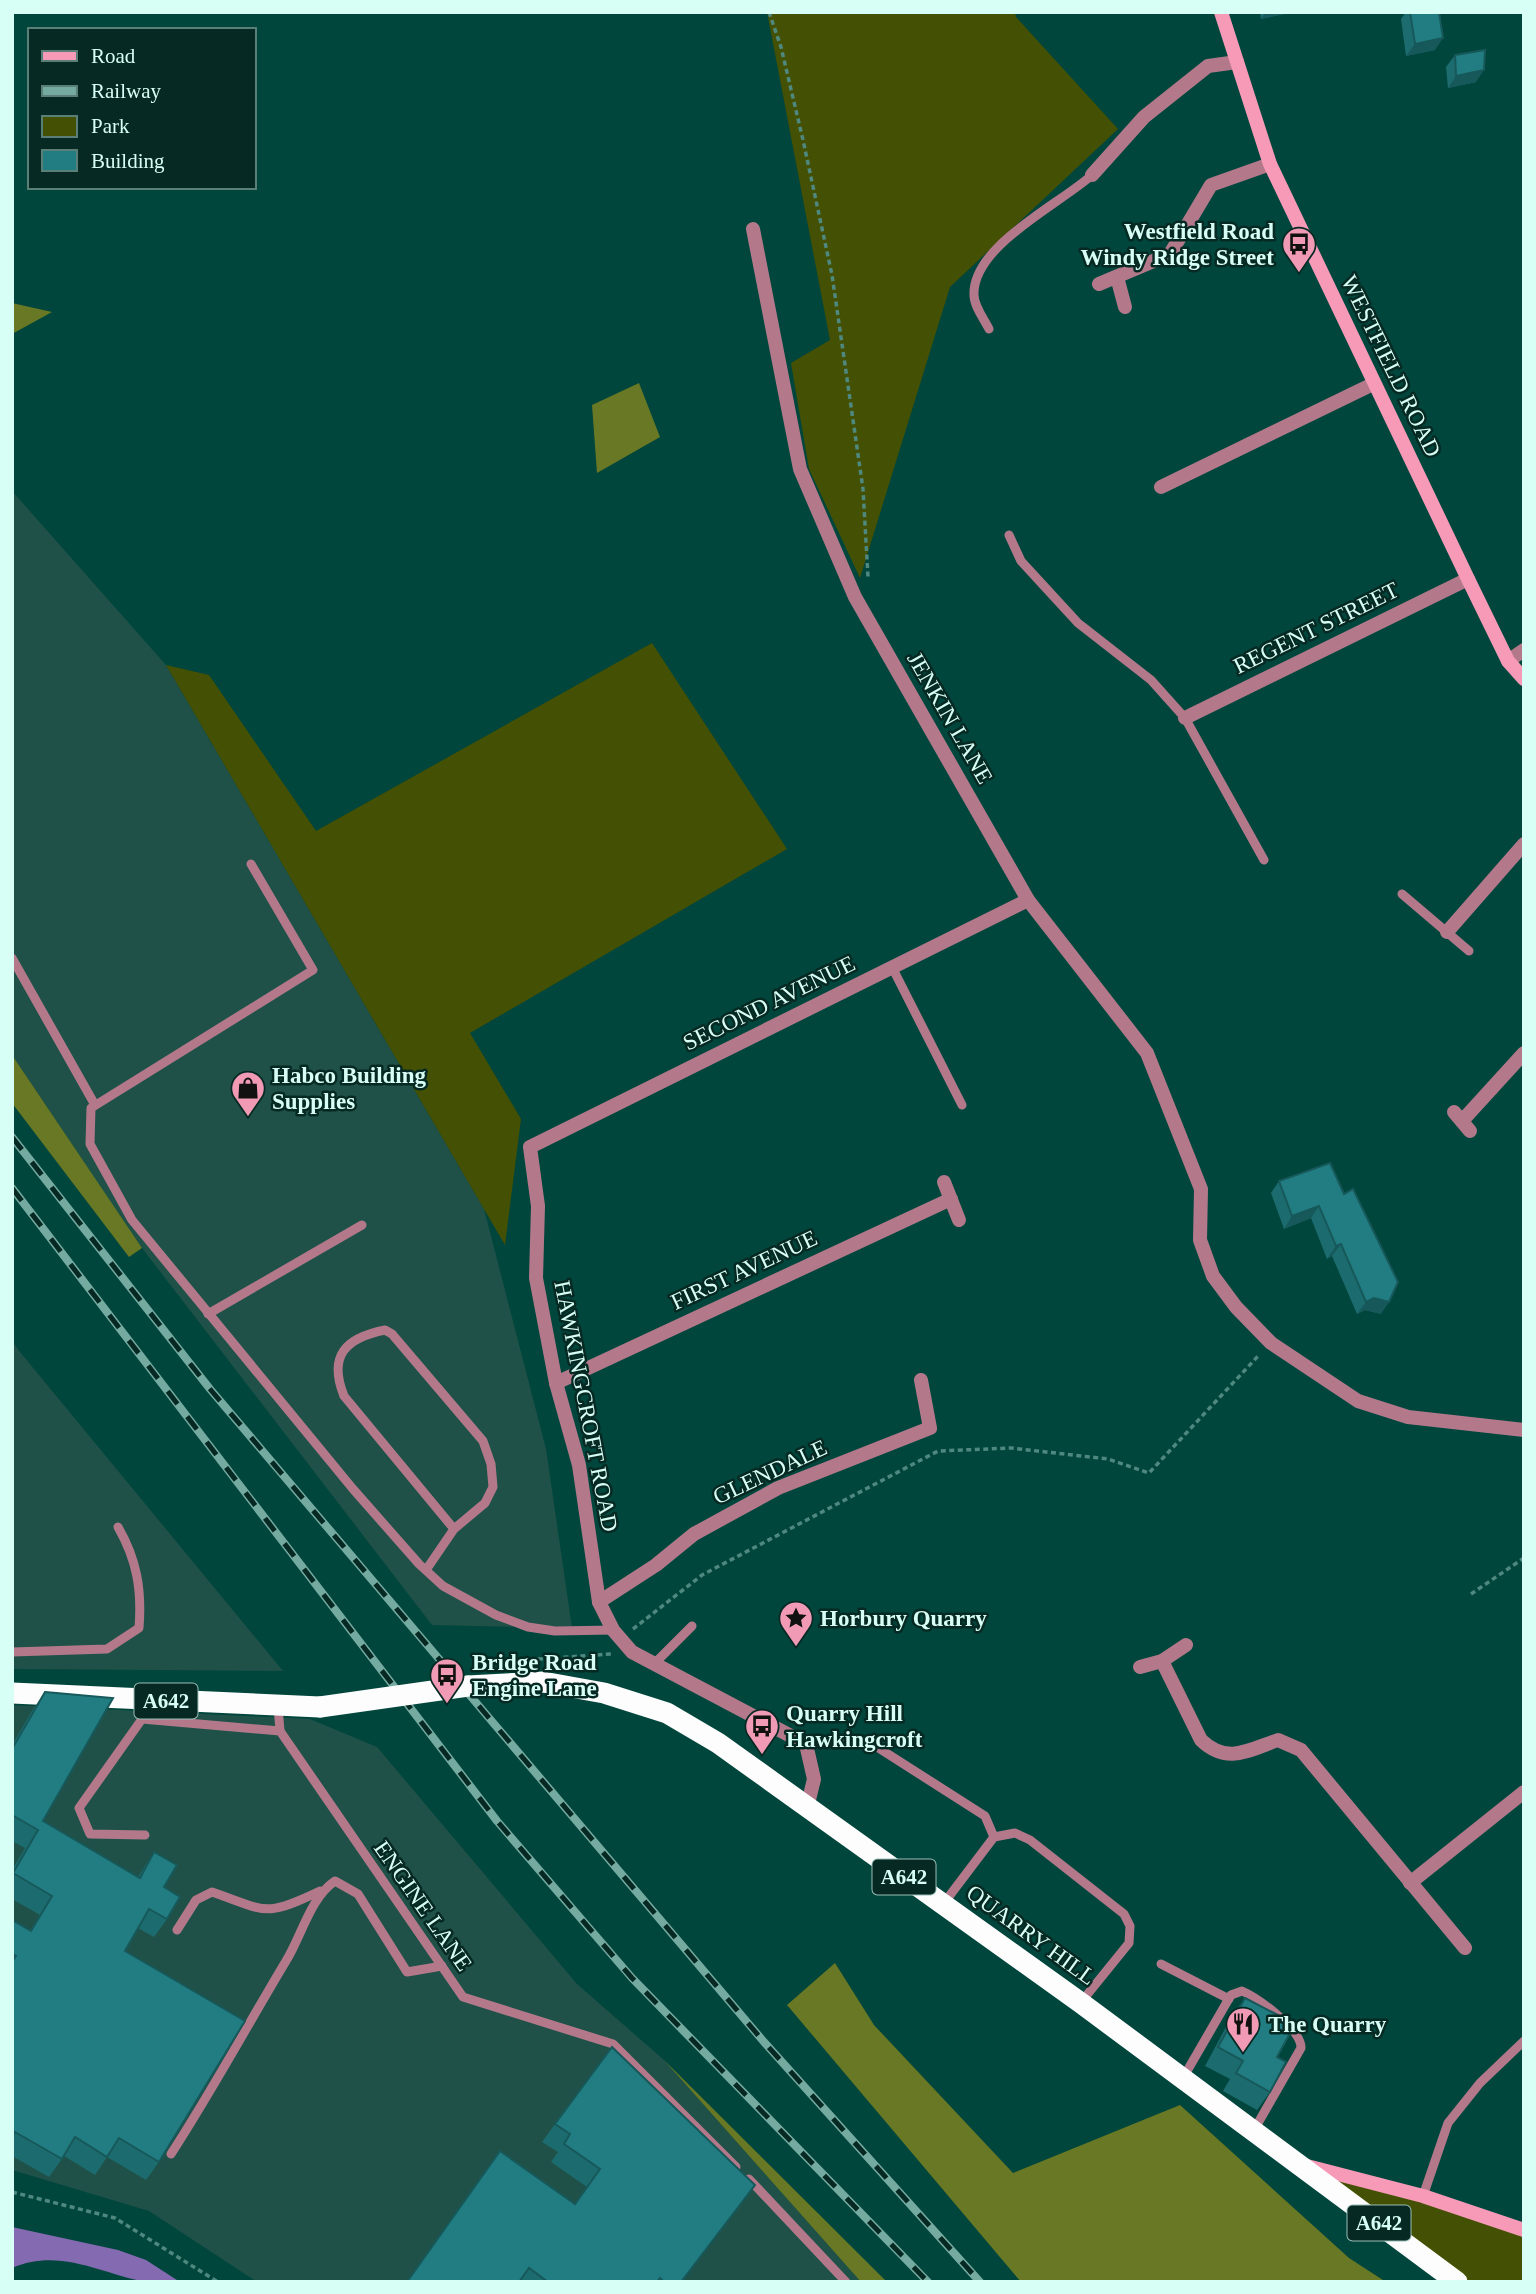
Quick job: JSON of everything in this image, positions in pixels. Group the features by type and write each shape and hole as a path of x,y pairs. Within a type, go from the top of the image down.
{"highway":[{"name":"QUARRY HILL","path":"278,1706 320,1707 468,1686 543,1682 604,1693 667,1713 718,1743 1302,2165"},
{"name":"A642","path":"12,1693 278,1706"},
{"name":"A642","path":"1302,2165 1457,2282"}],"main road":[{"name":"WESTFIELD ROAD","path":"1221,12 1270,164 1373,384 1508,661 1524,679"},
{"name":"QUARRY HILL","path":"1302,2165 1423,2196 1524,2230"}],"street":[{"path":"1092,175 1144,117 1208,66 1237,62"},
{"path":"1099,284 1170,254 1211,185 1270,164"},
{"name":"JENKIN LANE","path":"753,229 800,469 855,597 1028,900 1147,1053 1200,1189 1200,1240 1213,1276 1236,1307 1271,1343"},
{"path":"1117,277 1125,306"},
{"path":"1161,487 1373,384"},
{"name":"REGENT STREET","path":"1185,718 1468,579"},
{"path":"1508,661 1524,650"},
{"path":"1447,932 1523,846"},
{"name":"SECOND AVENUE","path":"530,1147 1028,900"},
{"path":"1462,1121 1524,1053"},
{"name":"HAWKINGCROFT ROAD","path":"530,1147 538,1206 536,1278 556,1383 579,1465 599,1602 616,1635 632,1652 806,1744"},
{"path":"944,1182 959,1220"},
{"name":"FIRST AVENUE","path":"556,1383 951,1199"},
{"path":"1271,1343 1357,1401 1408,1417 1524,1430"},
{"name":"GLENDALE","path":"599,1602 656,1565 694,1534 778,1488 930,1428 920,1380"},
{"path":"1140,1667 1162,1661 1186,1645"},
{"path":"1162,1661 1201,1740 1210,1749 1234,1757 1278,1740 1301,1750 1465,1948"},
{"path":"806,1744 814,1779 807,1808"},
{"path":"1410,1883 1524,1792"}],"lane":[{"path":"989,329 974,299 978,274 994,252 1017,231 1092,175"},
{"path":"1009,535 1021,561 1078,623 1151,680 1185,718 1264,860"},
{"path":"251,864 313,970 91,1108 90,1144 105,1177 132,1220 208,1314 353,1489 443,1586 496,1615 528,1627 555,1632 616,1635"},
{"path":"1402,894 1469,951"},
{"path":"12,958 95,1105"},
{"path":"892,967 962,1105"},
{"path":"208,1314 362,1225"},
{"path":"426,1570 454,1529 485,1503 493,1486 491,1464 483,1441 392,1334 385,1330 356,1339 338,1359 336,1377 344,1396 454,1529"},
{"path":"12,1652 107,1649 139,1628 139,1580 129,1546 118,1527"},
{"path":"654,1664 692,1626"},
{"path":"145,1835 90,1834 79,1808 142,1719 280,1731 278,1706"},
{"name":"ENGINE LANE","path":"280,1731 463,1997 613,2044 786,2217 846,2282"},
{"path":"806,1744 851,1738 877,1747 985,1816 994,1837"},
{"path":"943,1904 994,1837 1015,1833 1030,1840 1124,1914 1130,1926 1129,1943 1081,2003"},
{"path":"177,1930 196,1900 212,1892 260,1910 285,1908 335,1881 358,1894 407,1972 442,1966"},
{"path":"171,2154 230,2062 255,2010 305,1925 320,1891"},
{"path":"1161,1964 1229,1999"},
{"path":"1184,2078 1229,1999 1236,1992 1252,1995 1297,2033 1301,2042 1301,2048 1254,2130"},
{"path":"1423,2196 1448,2123 1480,2083 1524,2041"}],"path":[{"path":"769,12 781,47 832,275 848,371 863,489 867,575 872,586"},
{"path":"616,1635 702,1575 937,1451 1024,1450 1108,1459 1149,1473 1271,1343"},
{"path":"1471,1594 1524,1558"},
{"path":"529,1659 632,1652"},
{"path":"12,2192 114,2218 218,2282"}],"shaded area":[{"path":"12,491 166,665 484,1209 546,1449 572,1628 432,1625 142,1248 12,1055"},
{"path":"12,1341 20,1352 283,1671 12,1669"},
{"path":"12,1705 310,1719 377,1747 577,1984 664,2060 861,2282 257,2282 149,2211 12,2170"},
{"path":"12,2227 118,2250 146,2260 180,2282 147,2282 64,2261 30,2262 12,2268"}],"green space":[{"path":"767,12 1015,12 1016,17 1118,129 950,287 860,578 809,469 791,363 830,340"},
{"path":"12,303 52,312 12,334"},
{"path":"639,383 660,437 597,473 592,405"},
{"path":"652,643 787,849 470,1033 521,1119 505,1245 166,665 209,675 316,831"},
{"path":"12,1055 142,1248 129,1257 12,1103"},
{"path":"835,1963 874,2025 1013,2173 1180,2105 1349,2258 1386,2282 1021,2282 787,2005"},
{"path":"664,2060 887,2282 861,2282"},
{"path":"1302,2165 1524,2230 1524,2282 1457,2282"}],"building":[{"path":"1410,12 1439,12 1443,38 1415,44"},
{"path":"1485,50 1484,70 1456,76 1455,55"},
{"path":"1330,1163 1344,1194 1353,1189 1398,1282 1389,1302 1374,1298 1366,1302 1341,1244 1336,1246 1319,1206 1292,1216 1279,1181"},
{"path":"45,1692 113,1698 43,1821 140,1878 154,1852 177,1865 164,1887 180,1897 167,1919 149,1909 125,1951 245,2021 159,2162 119,2138 107,2157 75,2137 62,2159 15,2132 12,2137 12,1962 16,1956 12,1954 12,1920 31,1931 52,1896 13,1873 38,1830 12,1815 12,1749"},
{"path":"1245,1998 1295,2024 1277,2057 1286,2062 1270,2092 1236,2073 1243,2061 1218,2047"},
{"path":"612,2047 755,2185 681,2282 664,2282 660,2278 657,2282 548,2282 529,2268 519,2282 407,2282 500,2151 575,2204 600,2169 564,2144 570,2134 555,2124"}],"railway":[{"path":"12,1137 210,1389 764,2042 980,2282"},
{"path":"12,1188 497,1821 632,1978 928,2282"}],"place":[{"name":"Westfield Road Windy Ridge Street","path":"1299,274"},
{"name":"Habco Building Supplies","path":"248,1118"},
{"name":"Horbury Quarry","path":"796,1648"},
{"name":"Bridge Road Engine Lane","path":"447,1705"},
{"name":"Quarry Hill Hawkingcroft","path":"762,1756"},
{"name":"The Quarry","path":"1243,2054"}]}
